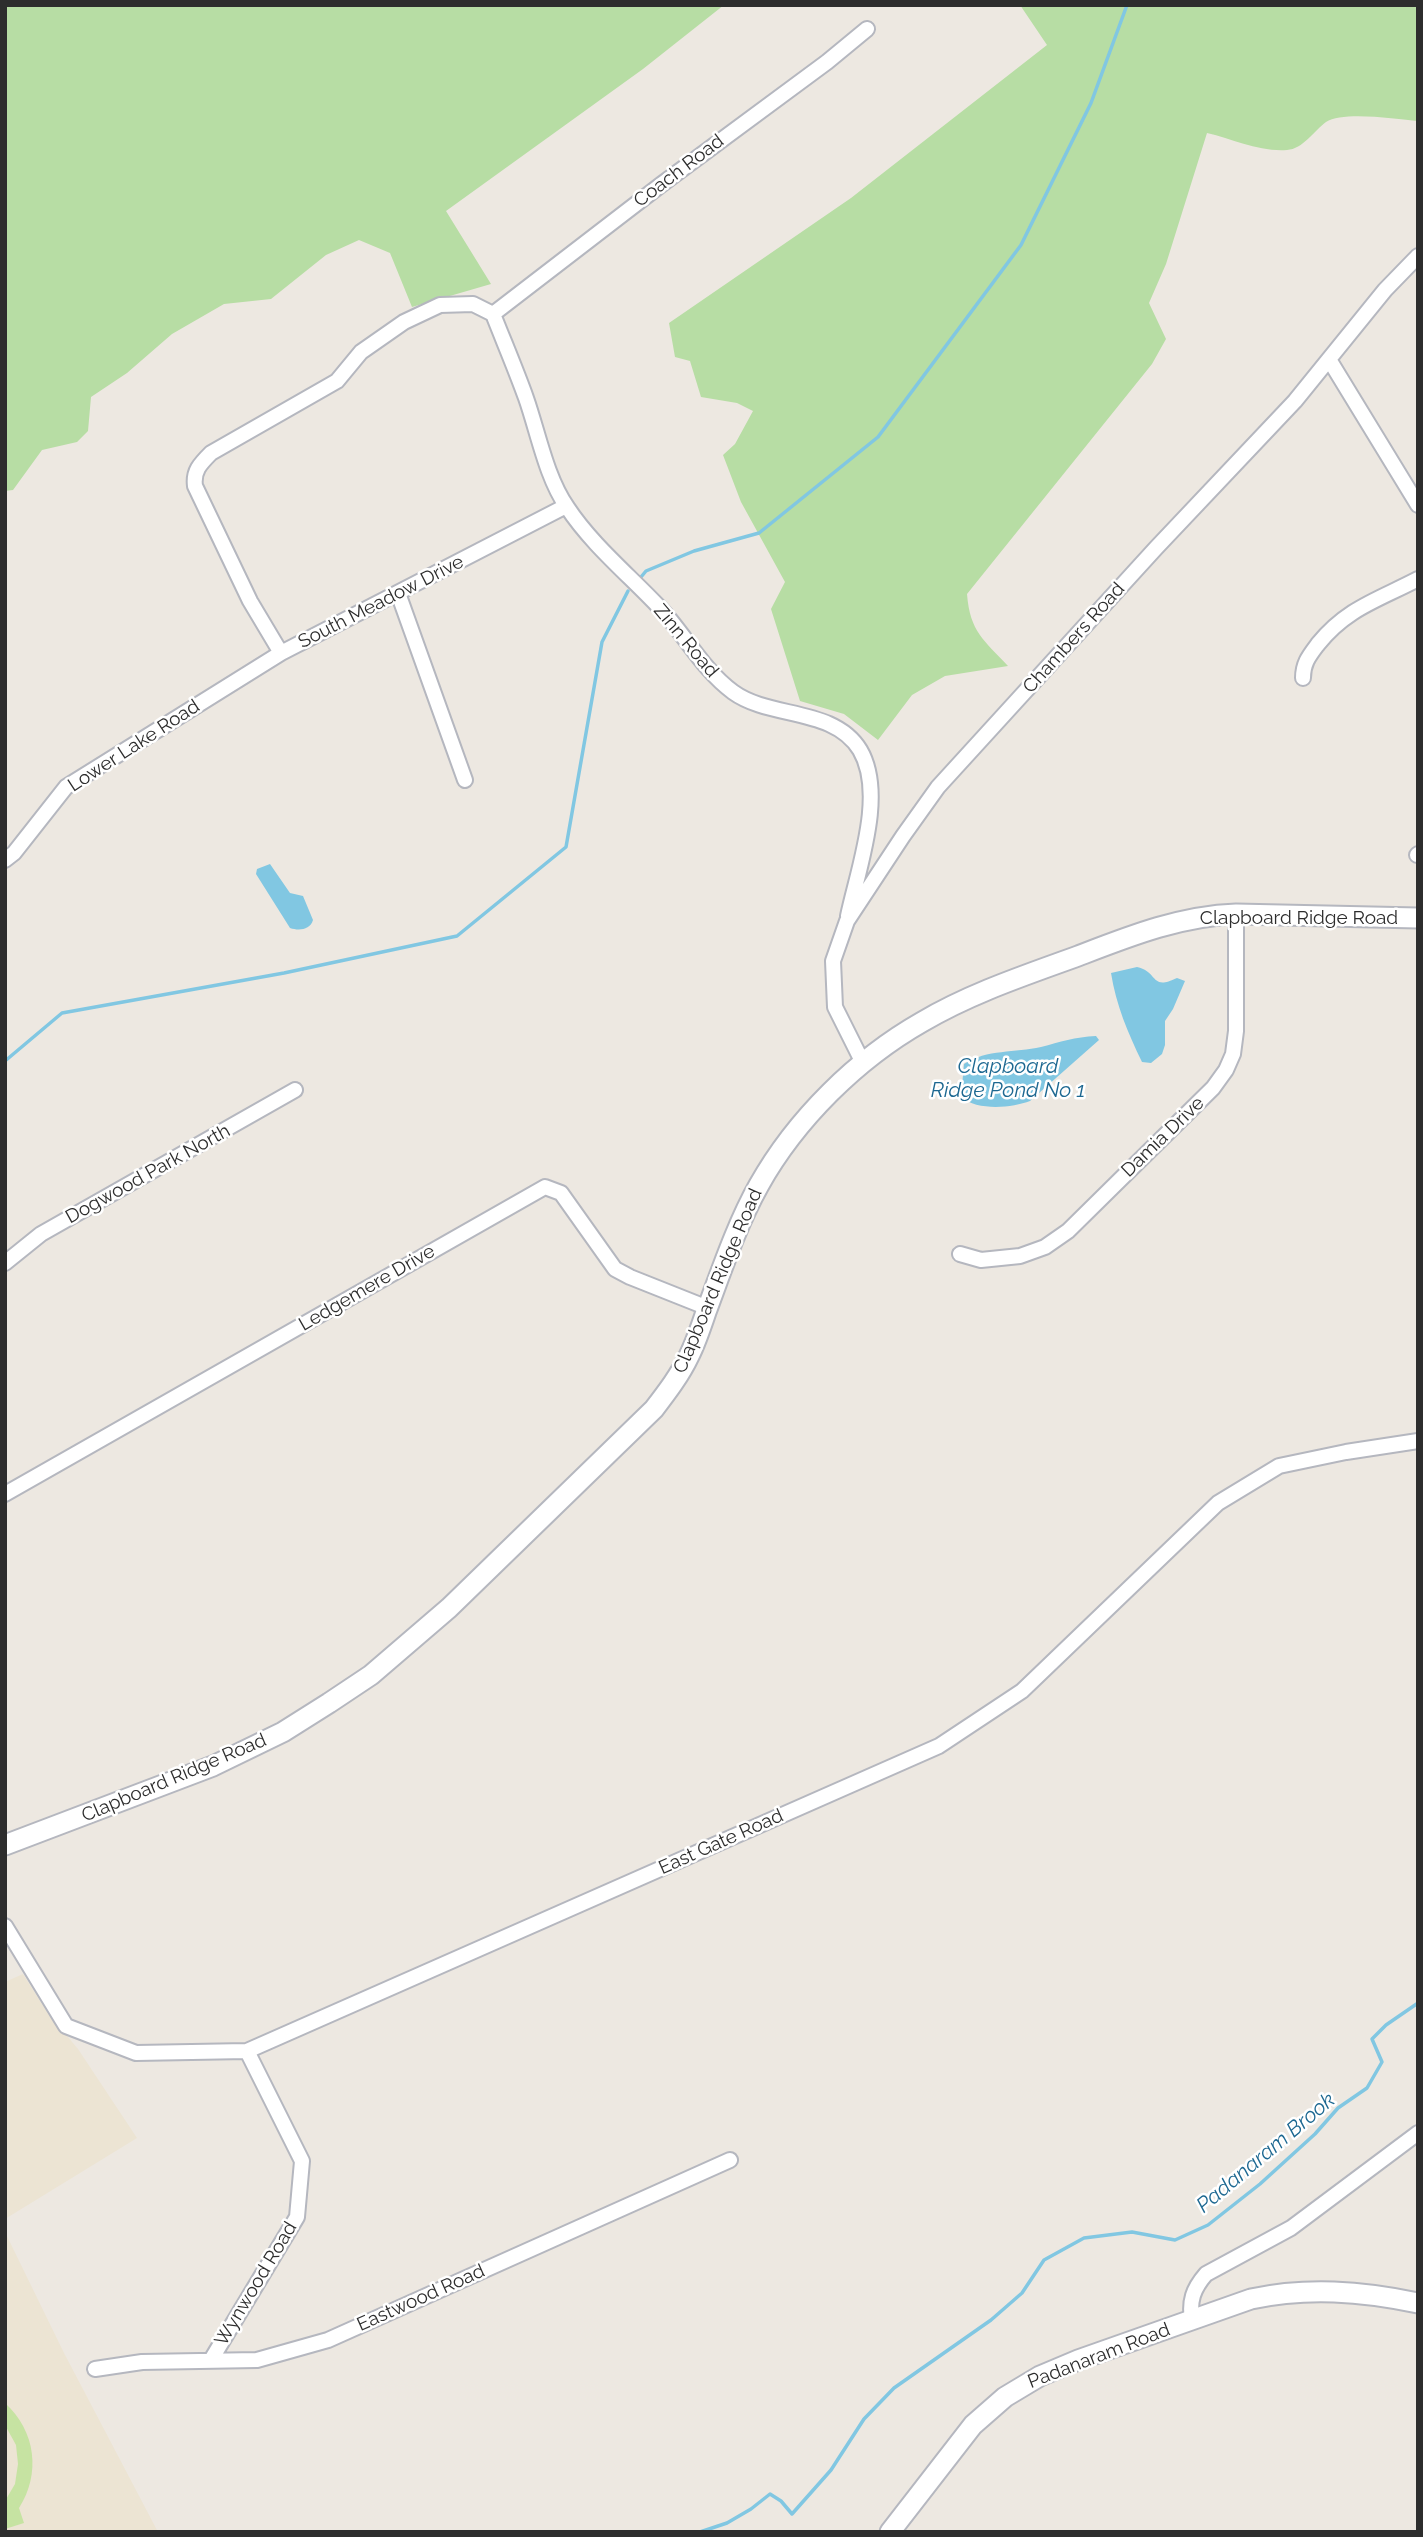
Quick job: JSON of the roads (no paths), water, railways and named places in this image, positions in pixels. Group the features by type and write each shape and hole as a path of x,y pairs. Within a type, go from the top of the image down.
{"main road":[{"name":"Clapboard Ridge Road","path":"5,1845 99,1811 250,1749 283,1732 371,1675 449,1608 636,1428 678,1376 691,1354 742,1221 759,1185 782,1151 810,1116 863,1063 922,1022 1001,985 1150,929 1211,915 1417,920"},
{"path":"1192,2320 1251,2299 1298,2291 1348,2292 1418,2303"},
{"name":"Padanaram Road","path":"890,2532 973,2425 1005,2397 1040,2376 1192,2320"}],"street":[{"name":"Coach Road","path":"493,314 867,29"},
{"name":"Chambers Road","path":"863,1063 835,1007 833,961 847,921 938,787 1330,361 1385,290 1418,256"},
{"name":"South Meadow Drive","path":"493,314 473,304 440,305 404,322 361,352 337,382 211,453 194,475 195,486 250,601 281,653 566,506"},
{"name":"Zinn Road","path":"493,314 525,396 547,465 566,506 619,569 660,608 717,679 736,694 757,703 840,729 860,751 871,791 870,816 847,921"},
{"path":"1330,361 1418,505"},
{"path":"1303,678 1303,667 1308,656 1343,617 1418,579"},
{"path":"398,593 465,780"},
{"name":"Lower Lake Road","path":"5,860 14,853 66,787 281,653"},
{"name":"Damia Drive","path":"960,1254 981,1260 1020,1256 1045,1247 1068,1231 1213,1088 1233,1054 1236,1031 1236,914"},
{"name":"Dogwood Park North","path":"5,1263 41,1234 295,1090"},
{"name":"Ledgemere Drive","path":"5,1494 545,1187 561,1192 615,1269 630,1278 708,1308"},
{"name":"East Gate Road","path":"5,1926 66,2026 136,2053 247,2051 939,1746 1022,1691 1218,1503 1255,1479 1279,1466 1418,1441"},
{"name":"Wynwood Road","path":"211,2360 297,2217 302,2161 247,2051"},
{"name":"Padanaram Road","path":"1192,2320 1189,2304 1197,2285 1206,2274 1290,2228 1418,2133"},
{"name":"Eastwood Road","path":"95,2369 142,2362 257,2360 328,2340 730,2160"}],"water":[{"path":"270,864 290,893 303,896 313,920 307,928 290,928 256,874 257,869"},
{"path":"1137,967 1144,969 1158,982 1177,978 1185,981 1165,1021 1165,1045 1162,1054 1151,1063 1142,1062 1132,1040 1119,1008 1111,973"},
{"name":"Clapboard Ridge Pond No 1","path":"1096,1036 1099,1040 1030,1101 995,1107 976,1105 961,1097 964,1064 973,1059"}],"waterway":[{"path":"641,577 646,571 694,551 759,533 878,437 1021,245 1091,103 1127,5"},
{"path":"5,1061 62,1013 284,973 457,936 566,847 602,642 628,591"},
{"name":"Padanaram Brook","path":"700,2532 727,2523 770,2494 781,2501 792,2514 831,2470 864,2419 894,2388 991,2320 1022,2293 1044,2260 1084,2238 1132,2232 1175,2240 1208,2225 1260,2184 1315,2134 1338,2108 1367,2088 1382,2062 1372,2039 1386,2025 1418,2003"}]}
